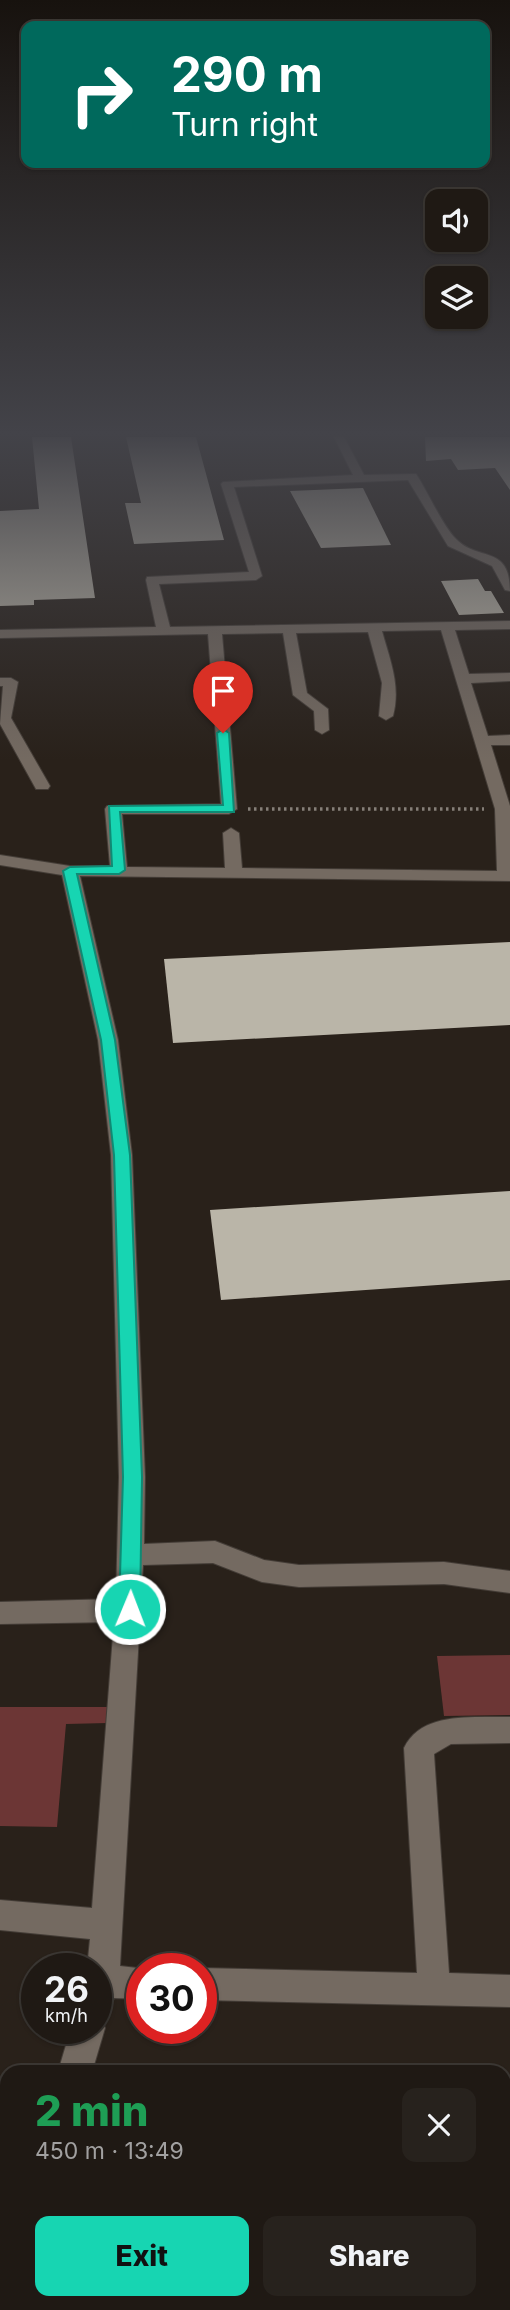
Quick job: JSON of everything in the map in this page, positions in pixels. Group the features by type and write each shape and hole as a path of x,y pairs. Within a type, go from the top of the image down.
{"street":[{"path":"164,632 152,580 256,576 246,545"},
{"path":"456,545 497,564 510,587"},
{"path":"0,634 510,625"},
{"path":"0,860 70,871 508,876 504,799 481,741 447,627"},
{"path":"374,628 390,689 391,702 386,716"},
{"path":"289,630 300,695 321,709 323,730"},
{"path":"119,870 113,808 229,809 215,631"},
{"path":"463,679 510,677"},
{"path":"0,682 11,682 2,718 42,786"},
{"path":"481,741 510,740"},
{"path":"231,833 234,872"},
{"path":"70,871 108,1040 122,1155 132,1477 130,1609 104,1953"},
{"path":"131,1555 215,1552 262,1571 299,1576 444,1573 510,1582"},
{"path":"0,1613 130,1609"},
{"path":"434,1987 419,1748 446,1731 510,1730"},
{"path":"0,1915 107,1925"},
{"path":"217,1984 434,1987 510,1992"},
{"path":"77,2065 83,2044"}],"path":[{"path":"229,809 504,799"}],"shaded area":[{"path":"510,1655 510,1715 444,1716 437,1656"},
{"path":"0,1707 108,1707 108,1723 66,1724 57,1827 0,1826"}],"building":[{"path":"0,545 87,545 95,598 34,600 34,605 0,606"},
{"path":"319,545 391,545 321,548"},
{"path":"478,579 485,591 491,591 504,613 459,615 441,581"},
{"path":"510,942 510,1025 173,1043 164,959"},
{"path":"510,1191 510,1280 221,1300 210,1210"}],"route":[{"path":"130,1609 132,1477 122,1155 108,1040 70,871 119,870 113,808 229,809 223,733"}]}
